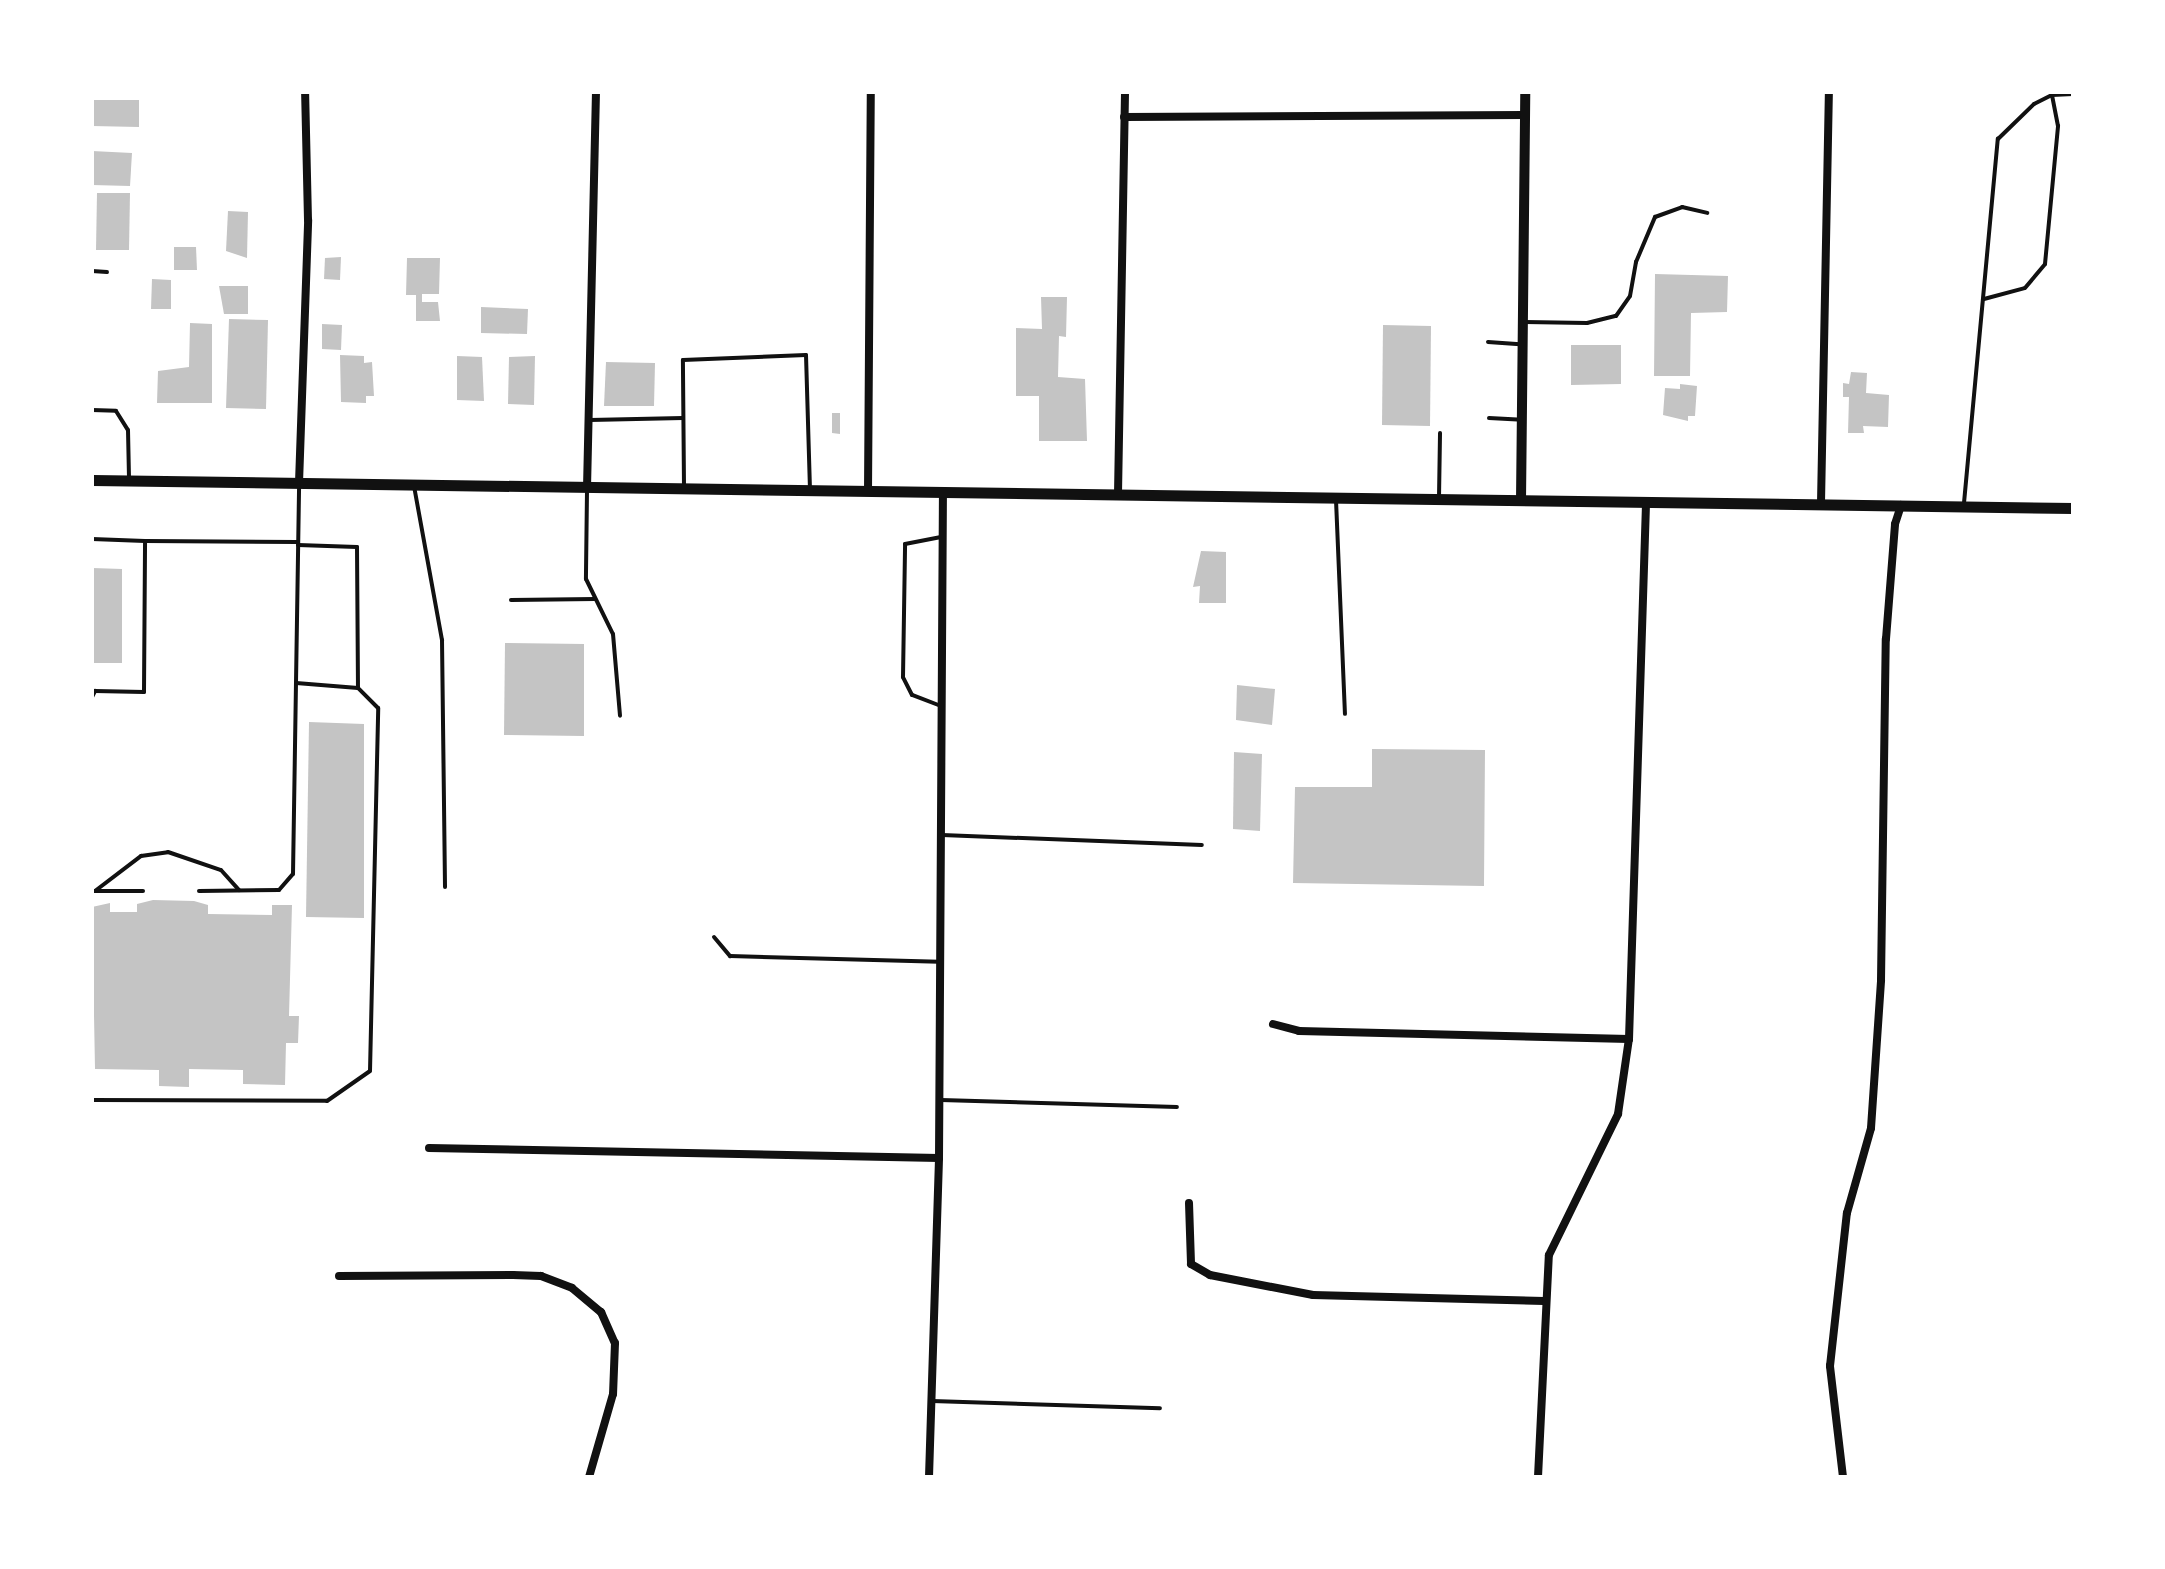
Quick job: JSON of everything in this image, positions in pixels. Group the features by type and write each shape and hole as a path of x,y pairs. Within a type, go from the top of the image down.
{"main road":[{"path":"92,480 2073,508"}],"street":[{"path":"299,483 308,220 305,92"},
{"path":"587,488 596,92"},
{"path":"868,491 871,92"},
{"path":"1118,494 1125,92"},
{"path":"1521,501 1525,92"},
{"path":"1821,503 1829,92"},
{"path":"1124,117 1524,115"},
{"path":"929,1477 939,1158 943,491"},
{"path":"1538,1477 1544,1301 1549,1255 1618,1114 1629,1039 1646,503"},
{"path":"1843,1477 1830,1366 1847,1213 1871,1128 1881,980 1886,639 1895,524 1901,505"},
{"path":"1273,1024 1299,1031 1629,1039"},
{"path":"429,1148 939,1158"},
{"path":"1189,1203 1191,1264 1210,1275 1313,1295 1544,1301"},
{"path":"339,1276 541,1276 572,1288 601,1312 615,1343 613,1394 589,1477"}],"lane":[{"path":"1964,507 1998,139 2013,120 2052,95 2073,94"},
{"path":"1984,299 2025,288 2045,264 2058,126 2052,95"},
{"path":"1523,322 1587,323 1616,316 1630,296 1636,262 1655,217 1682,207 1707,213"},
{"path":"92,271 107,272"},
{"path":"1488,342 1522,344"},
{"path":"684,490 683,360 806,355 810,491"},
{"path":"92,410 116,411 128,430 129,481"},
{"path":"588,420 683,418"},
{"path":"1489,418 1522,420"},
{"path":"1439,500 1440,433"},
{"path":"199,891 279,890 293,874 299,483"},
{"path":"414,486 442,640 445,887"},
{"path":"587,488 586,579 613,634 620,716"},
{"path":"1336,498 1345,714"},
{"path":"941,706 922,701 907,688 904,604 905,544 942,537"},
{"path":"92,539 357,547 358,688"},
{"path":"92,697 95,691 144,692 145,541"},
{"path":"511,600 595,599"},
{"path":"92,1100 327,1101 370,1071 378,708 358,688 296,683"},
{"path":"940,835 1202,845"},
{"path":"94,891 141,856 168,852 221,870 239,890"},
{"path":"94,891 143,891"},
{"path":"714,937 730,956 939,962"},
{"path":"939,1100 1177,1107"},
{"path":"929,1401 1160,1408"}],"building":[{"path":"92,100 139,100 139,127 92,126"},
{"path":"92,151 132,153 130,186 92,185"},
{"path":"97,193 130,193 129,250 96,250"},
{"path":"228,211 248,212 247,258 226,251"},
{"path":"174,247 196,247 197,270 174,270"},
{"path":"341,257 340,280 324,279 325,258"},
{"path":"407,258 440,258 439,294 422,294 422,302 438,302 440,321 416,321 416,295 406,295"},
{"path":"1655,274 1728,276 1727,312 1691,313 1690,376 1654,376"},
{"path":"152,279 171,280 171,309 151,309"},
{"path":"219,286 248,286 248,314 224,314"},
{"path":"1041,297 1067,297 1066,337 1059,336 1058,377 1085,379 1087,441 1039,441 1039,396 1016,396 1016,328 1042,329"},
{"path":"481,307 528,309 527,334 481,333"},
{"path":"229,319 268,320 266,409 226,408"},
{"path":"190,323 212,324 212,403 157,403 158,371 189,367"},
{"path":"322,324 342,325 341,350 322,349"},
{"path":"1383,325 1431,326 1430,426 1382,425"},
{"path":"1571,345 1621,345 1621,384 1571,385"},
{"path":"340,355 364,356 364,363 372,362 374,396 366,396 366,403 341,402"},
{"path":"457,356 482,357 484,401 457,400"},
{"path":"535,356 534,405 508,404 509,357"},
{"path":"606,362 655,363 654,406 604,406"},
{"path":"1851,372 1867,373 1866,393 1889,395 1888,427 1863,426 1864,433 1848,433 1849,397 1843,397 1843,383 1849,384"},
{"path":"1680,384 1697,386 1695,416 1688,416 1688,421 1663,415 1665,388 1680,389"},
{"path":"832,413 840,413 840,434 832,433"},
{"path":"1201,551 1226,552 1226,603 1199,603 1200,586 1193,587"},
{"path":"92,568 122,569 122,663 92,663"},
{"path":"505,643 584,644 584,736 504,735"},
{"path":"1237,685 1275,689 1272,725 1236,720"},
{"path":"309,722 364,724 364,918 306,917"},
{"path":"1372,749 1485,750 1484,886 1293,883 1295,787 1372,787"},
{"path":"1234,752 1262,754 1260,831 1233,829"},
{"path":"153,900 194,901 208,905 208,914 272,915 272,905 292,905 289,1016 299,1016 298,1043 286,1043 285,1085 243,1084 243,1070 189,1069 189,1087 159,1086 159,1070 95,1069 92,907 110,903 110,912 137,912 137,904"}]}
